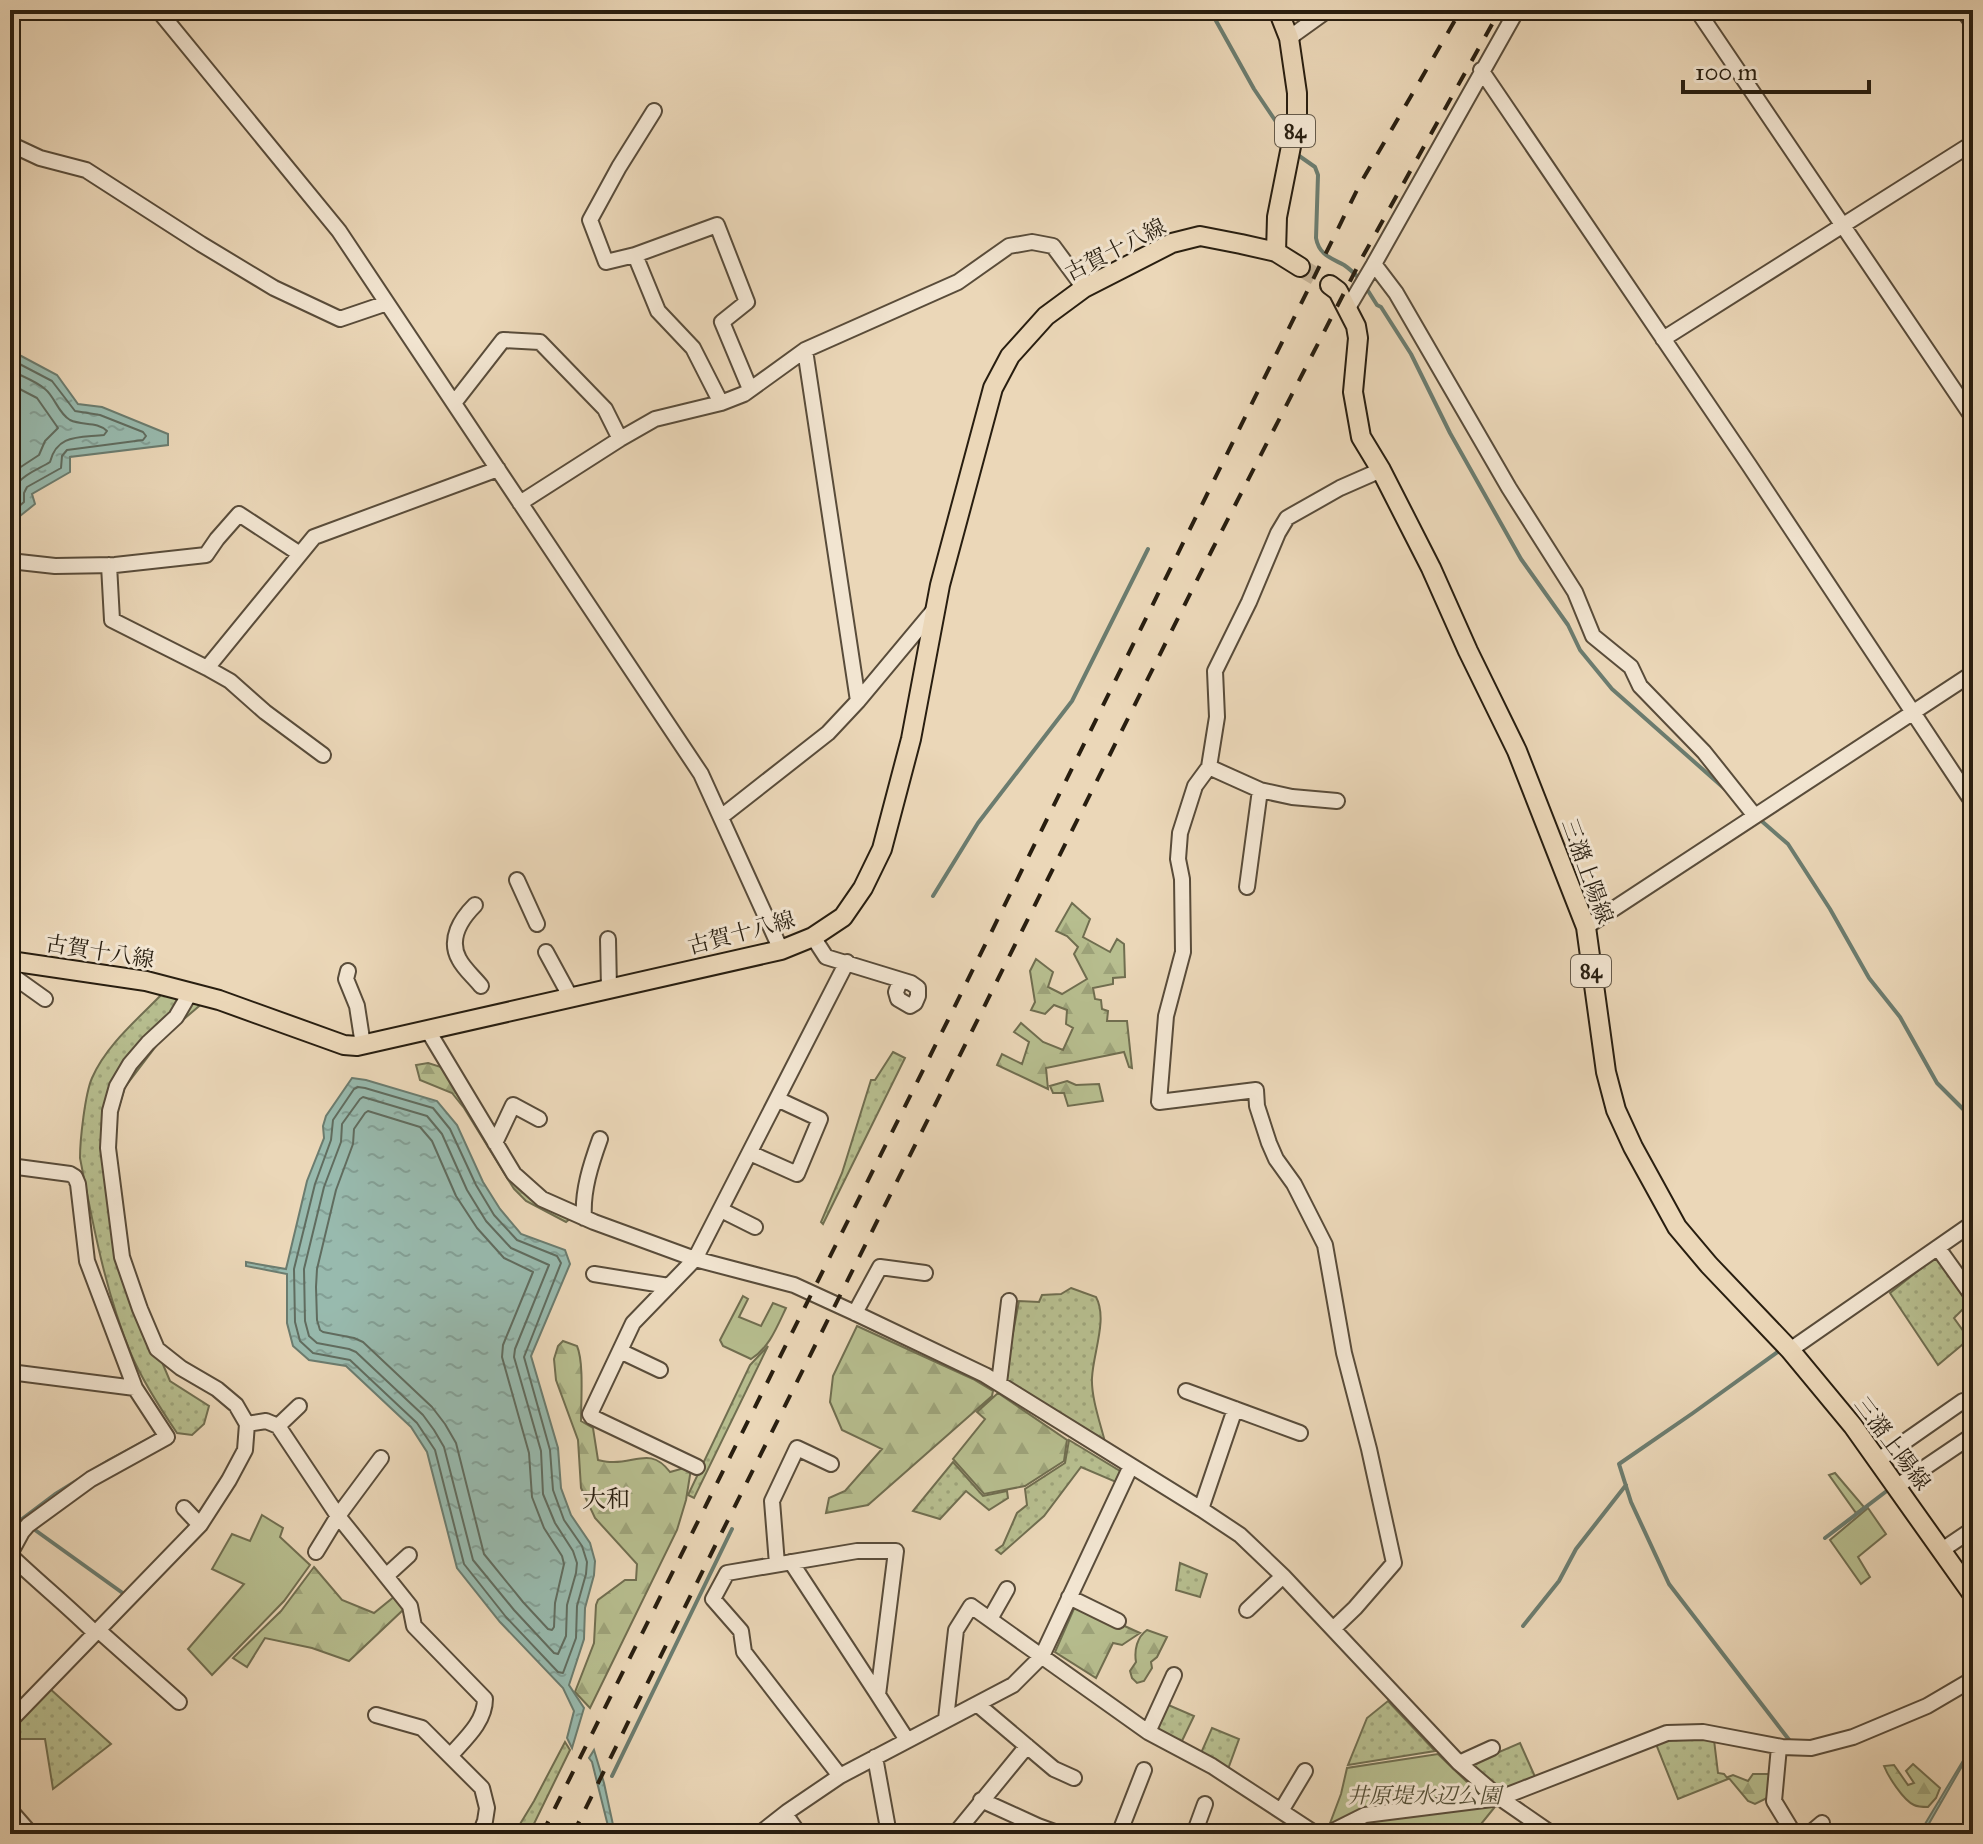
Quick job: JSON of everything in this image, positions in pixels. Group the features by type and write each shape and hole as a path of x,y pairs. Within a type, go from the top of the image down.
{"main road":[{"name":"84","path":"1276,252 1277,217 1297,116 1289,38 1278,10"},
{"name":"古賀十八線","path":"10,961 146,981 219,1000 344,1045 363,1045 781,950 813,937 843,917 863,888 882,849 911,739 934,610 993,388 1010,356 1046,316 1084,288 1172,243 1200,236 1276,252"},
{"path":"1276,252 1300,267"},
{"name":"三潴上陽線","path":"1330,285 1338,291 1356,326 1358,338 1353,392 1361,437 1431,568 1517,751 1586,927 1606,1072 1616,1110 1633,1147 1677,1227 1790,1350 1853,1426 1973,1595"}],"street":[{"path":"158,10 339,231 701,774 781,950"},
{"path":"1289,38 1328,10"},
{"path":"1348,308 1517,10"},
{"path":"1697,10 1973,418"},
{"path":"1963,10 1973,24"},
{"path":"1481,70 1973,803"},
{"path":"654,111 590,220 606,262 635,255 717,225 747,302 722,322 750,389"},
{"path":"1663,339 1973,143"},
{"path":"10,144 40,158 86,170 274,288 340,319 387,303"},
{"path":"520,503 655,419 721,403 744,394 805,350 958,282 1009,246 1032,242 1053,246 1084,288"},
{"path":"635,255 658,311 693,348 721,403"},
{"path":"1374,264 1396,293 1509,488 1575,592 1593,636 1631,667 1640,686 1704,752 1755,816"},
{"path":"454,403 503,340 540,342 605,409 620,439"},
{"path":"805,350 858,701"},
{"path":"207,668 314,537 498,469"},
{"path":"1333,1629 1394,1563 1344,1353 1325,1245 1294,1184 1276,1159 1257,1106 1256,1090 1159,1102 1166,1016 1183,952 1182,879 1178,859 1180,833 1195,786 1209,767 1217,717 1215,671 1287,518 1340,488 1381,470"},
{"path":"10,561 55,566 109,565 206,555 239,514 300,554"},
{"path":"109,565 112,620 230,681 265,712 323,755"},
{"path":"721,817 828,733 934,610"},
{"path":"1586,927 1973,673"},
{"path":"1209,767 1260,790 1292,797 1337,801"},
{"path":"1247,887 1260,790"},
{"path":"517,880 537,924"},
{"path":"475,905 463,918 455,939 459,960 481,986"},
{"path":"813,937 826,957 900,981"},
{"path":"608,939 609,989"},
{"path":"546,952 571,998"},
{"path":"697,1467 590,1414 633,1323 695,1259 847,962"},
{"path":"348,971 346,979 357,1006 363,1045"},
{"path":"10,974 45,999"},
{"path":"10,1721 200,1525 245,1450 247,1424 236,1405 157,1349 122,1257 108,1148 110,1111 117,1086 130,1064 176,1017 190,993"},
{"path":"427,1029 514,1174 542,1199 695,1259 794,1285 855,1313 999,1383 1201,1509 1240,1535 1283,1576 1459,1763 1500,1798 1552,1834"},
{"path":"750,1153 797,1174 820,1119 777,1099"},
{"path":"495,1143 513,1105 539,1119"},
{"path":"584,1218 583,1202 600,1139"},
{"path":"10,1166 75,1177 87,1261 135,1388 167,1437 91,1479 28,1525 10,1555 179,1702"},
{"path":"721,1210 755,1227"},
{"path":"1790,1350 1973,1223"},
{"path":"1938,1248 1973,1297"},
{"path":"855,1313 880,1267 925,1273"},
{"path":"594,1274 669,1286"},
{"path":"999,1383 1009,1301"},
{"path":"620,1351 660,1370"},
{"path":"10,1372 135,1388"},
{"path":"1186,1391 1300,1433"},
{"path":"1877,1461 1963,1401"},
{"path":"278,1426 299,1406"},
{"path":"1201,1509 1235,1409"},
{"path":"247,1424 266,1421 278,1426 338,1516 410,1606 414,1626 485,1699 486,1704 476,1727 450,1756"},
{"path":"1896,1487 1964,1436"},
{"path":"831,1464 797,1448 766,1501 784,1563 907,1740"},
{"path":"316,1552 381,1458"},
{"path":"759,1834 840,1776 1013,1685 1042,1656 1131,1466"},
{"path":"184,1508 200,1525"},
{"path":"1942,1550 1973,1529"},
{"path":"840,1776 744,1652 741,1631 713,1599 727,1573 857,1551 896,1551 878,1695"},
{"path":"386,1576 409,1555"},
{"path":"1247,1610 1283,1576"},
{"path":"990,1619 1007,1589"},
{"path":"1069,1597 1118,1621"},
{"path":"946,1719 956,1630 971,1606 1148,1732 1212,1766 1316,1834"},
{"path":"1148,1732 1174,1675"},
{"path":"1327,1834 1365,1815 1500,1798 1667,1733 1703,1732 1779,1747 1811,1748 1853,1737 1927,1706 1973,1679"},
{"path":"977,1704 1054,1769 1074,1778"},
{"path":"376,1715 422,1728 482,1788 487,1808 480,1834"},
{"path":"955,1834 1027,1746"},
{"path":"1779,1747 1774,1801 1790,1833"},
{"path":"1459,1763 1492,1748"},
{"path":"875,1757 889,1834"},
{"path":"1119,1834 1144,1770"},
{"path":"1281,1811 1305,1771"},
{"path":"981,1800 1060,1834"},
{"path":"1194,1834 1205,1804"},
{"path":"10,1810 31,1834"},
{"path":"785,1814 799,1834"},
{"path":"1809,1834 1822,1823"}],"green space":[{"path":"1072,903 1090,919 1083,937 1110,952 1117,939 1124,944 1125,977 1113,978 1113,984 1093,988 1095,999 1101,1000 1102,1009 1108,1011 1107,1021 1127,1021 1132,1068 1124,1052 1046,1068 1048,1089 997,1065 1002,1054 1022,1064 1029,1042 1014,1032 1021,1023 1043,1042 1063,1050 1073,1028 1066,1024 1067,1010 1054,1005 1045,1014 1031,1010 1035,1002 1030,971 1036,959 1053,972 1048,987 1062,994 1087,979 1074,954 1078,947 1067,936 1056,931"},
{"path":"163,993 205,1001 163,1037 125,1087 110,1136 134,1296 170,1381 209,1406 204,1424 192,1435 177,1433 146,1385 131,1354 107,1282 80,1158 87,1095 98,1066 114,1043"},
{"path":"893,1052 905,1058 823,1224 821,1222 842,1173 871,1080 875,1080"},
{"path":"428,1063 441,1067 460,1092 525,1193 571,1218 566,1222 526,1201 514,1189 452,1093 420,1080 416,1065"},
{"path":"1067,1081 1076,1085 1099,1084 1103,1101 1068,1106 1064,1093 1053,1093 1050,1086"},
{"path":"1938,1255 1971,1301 1954,1318 1969,1339 1938,1365 1890,1293"},
{"path":"1071,1288 1096,1297 1101,1315 1092,1386 1106,1446 1004,1380 1019,1301 1039,1302 1042,1295 1061,1294"},
{"path":"743,1296 748,1299 739,1317 761,1326 773,1303 786,1308 768,1343 751,1359 723,1346 720,1340"},
{"path":"857,1326 993,1391 992,1396 868,1505 826,1513 829,1498 845,1491 882,1449 842,1430 830,1402 833,1376"},
{"path":"563,1341 577,1346 581,1362 581,1421 593,1428 598,1460 621,1462 650,1458 663,1464 670,1472 681,1469 683,1465 691,1469 677,1530 590,1708 575,1692 594,1643 596,1605 598,1600 625,1580 636,1580 637,1564 595,1518 581,1488 578,1440 556,1380 554,1359"},
{"path":"768,1346 694,1498 688,1495 750,1365"},
{"path":"998,1393 1067,1440 1064,1461 1025,1486 984,1494 953,1459 985,1419 977,1412"},
{"path":"1069,1440 1120,1471 1116,1482 1081,1467 1044,1516 1001,1554 996,1550 1003,1545 1017,1513 1027,1505 1025,1489 1065,1463"},
{"path":"953,1462 983,1496 1007,1491 1008,1498 989,1510 966,1491 940,1519 913,1511"},
{"path":"1835,1473 1864,1507 1856,1513 1829,1475"},
{"path":"1868,1508 1886,1534 1858,1557 1870,1577 1861,1584 1830,1540"},
{"path":"262,1515 283,1528 280,1537 310,1565 284,1601 212,1675 188,1649 244,1584 212,1569 232,1534 250,1541"},
{"path":"1180,1563 1207,1574 1200,1597 1176,1590"},
{"path":"314,1567 342,1600 374,1613 395,1596 404,1609 349,1661 312,1648 265,1638 247,1667 233,1658 281,1611"},
{"path":"1076,1604 1140,1633 1122,1645 1113,1643 1096,1678 1055,1652"},
{"path":"1147,1630 1167,1637 1151,1662 1152,1668 1144,1681 1137,1683 1130,1671 1136,1662 1139,1640"},
{"path":"48,1687 111,1744 53,1789 45,1739 10,1739 10,1729"},
{"path":"1388,1701 1435,1751 1348,1765 1367,1718"},
{"path":"1166,1704 1194,1716 1180,1745 1156,1731"},
{"path":"1212,1728 1239,1739 1228,1769 1201,1753"},
{"path":"1671,1738 1714,1740 1718,1773 1728,1779 1678,1799 1656,1744"},
{"path":"565,1742 570,1750 529,1834 514,1834 534,1801"},
{"path":"1520,1743 1536,1779 1501,1790 1471,1764"},
{"name":"井原堤水辺公園","path":"1438,1754 1494,1808 1473,1834 1326,1834 1347,1768"},
{"path":"1913,1764 1940,1788 1928,1807 1916,1806 1905,1798 1884,1766 1894,1765 1908,1785 1914,1783 1906,1771"},
{"path":"1753,1774 1772,1774 1767,1798 1755,1804 1748,1801 1728,1777 1733,1775 1748,1781"}],"water":[{"path":"10,350 57,375 78,404 102,407 168,434 168,445 70,457 70,472 32,494 35,504 10,524"},
{"path":"352,1078 437,1101 457,1125 483,1182 500,1209 521,1234 565,1250 570,1264 531,1356 558,1448 561,1488 571,1515 590,1543 595,1561 585,1608 584,1639 569,1685 584,1708 572,1748 567,1738 574,1711 563,1688 500,1622 457,1568 427,1452 411,1427 346,1366 309,1360 293,1346 287,1323 287,1274 246,1266 246,1262 286,1269 307,1181 324,1138 326,1116"},
{"path":"155,1435 56,1495 20,1522 10,1540 18,1521 55,1493"},
{"path":"1973,1744 1923,1834 1919,1834"},
{"path":"594,1750 615,1834 610,1834 589,1758"}],"waterway":[{"path":"1210,10 1254,89 1287,138"},
{"path":"1295,153 1315,167 1318,175 1316,238 1320,248 1360,279"},
{"path":"1365,286 1411,354 1450,433 1521,559 1568,625 1580,650 1612,689 1726,790"},
{"path":"933,896 978,823 1072,701 1148,549"},
{"path":"1757,817 1788,844 1869,978 1900,1017 1937,1083 1968,1114 1969,1150 1973,1162"},
{"path":"1783,1348 1619,1464 1631,1502 1669,1584 1790,1741"},
{"path":"1523,1626 1559,1581 1576,1549 1626,1485"},
{"path":"1825,1538 1888,1490"},
{"path":"612,1776 732,1529"},
{"path":"35,1530 124,1594"}],"tunnel":[{"path":"1300,267 1330,285"}],"railway":[{"path":"542,1834 1360,184 1461,10"},
{"path":"573,1834 1212,550 1363,256 1500,10"}],"district":[{"name":"大和","path":"606,1499"}]}
